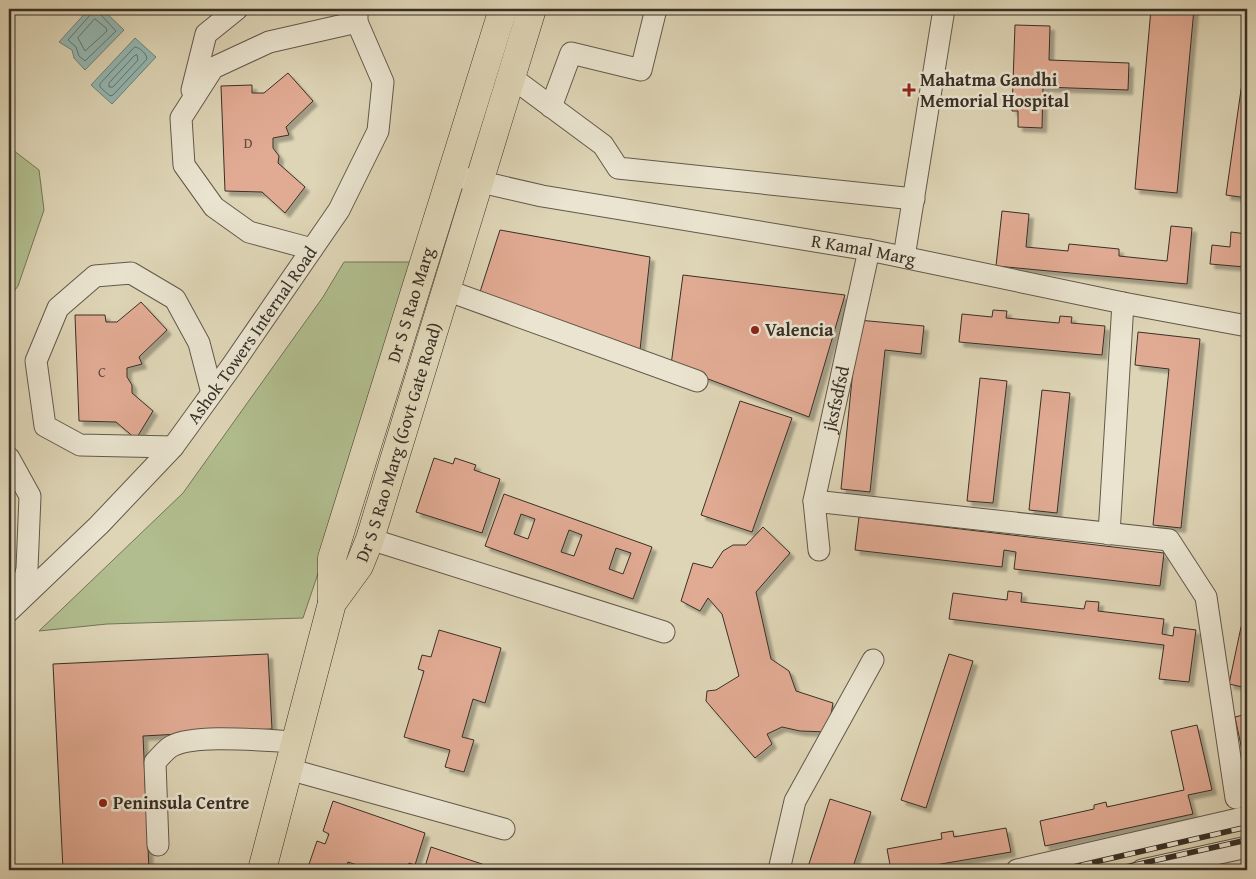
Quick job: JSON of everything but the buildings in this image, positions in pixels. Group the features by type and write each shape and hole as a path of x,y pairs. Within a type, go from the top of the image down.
{"main road":[{"name":"Dr S S Rao Marg","path":"332,603 332,558 503,9"},
{"name":"Dr S S Rao Marg (Govt Gate Road)","path":"262,870 332,603 359,566 370,539 532,9"}],"street":[{"path":"188,108 206,34 237,9"},
{"path":"552,107 571,53 641,70 656,9"},
{"path":"904,257 944,9"},
{"path":"312,250 249,232 214,207 184,165 181,118 213,68 269,42 357,16"},
{"name":"Ashok Towers Internal Road","path":"14,606 99,525 173,446 339,210 378,131 383,82 357,16"},
{"path":"511,77 603,145 618,168 914,198"},
{"name":"R Kamal Marg","path":"451,175 542,196 869,250 1247,326"},
{"name":"jksfsdfsd","path":"819,550 814,501 869,250"},
{"path":"173,446 80,446 46,426 36,361 58,308 95,276 131,274 176,299 198,343 212,393"},
{"path":"446,290 697,381"},
{"path":"1109,534 1123,302"},
{"path":"9,458 30,496 26,569 14,606"},
{"path":"814,501 1169,540 1206,597 1236,798"},
{"path":"370,539 664,632"},
{"path":"779,870 795,801 873,660"},
{"path":"158,845 155,762 172,746 188,742 220,739 296,742"},
{"path":"288,769 504,830"},
{"path":"1017,870 1247,818"},
{"path":"1142,870 1247,847"}],"green space":[{"path":"9,147 39,170 44,210 18,286 9,298"},
{"path":"344,262 423,262 303,618 107,624 39,631 183,493 323,297"}],"water":[{"path":"89,9 102,9 124,30 85,70 74,58 72,50 59,42"},
{"path":"135,38 156,57 112,104 91,85"}],"railway":[{"path":"1060,870 1247,827"},
{"path":"1112,870 1247,840"}],"place":[{"name":"Mahatma Gandhi Memorial Hospital","path":"909,90"},
{"name":"Valencia","path":"755,330"},
{"name":"Peninsula Centre","path":"103,803"}]}
